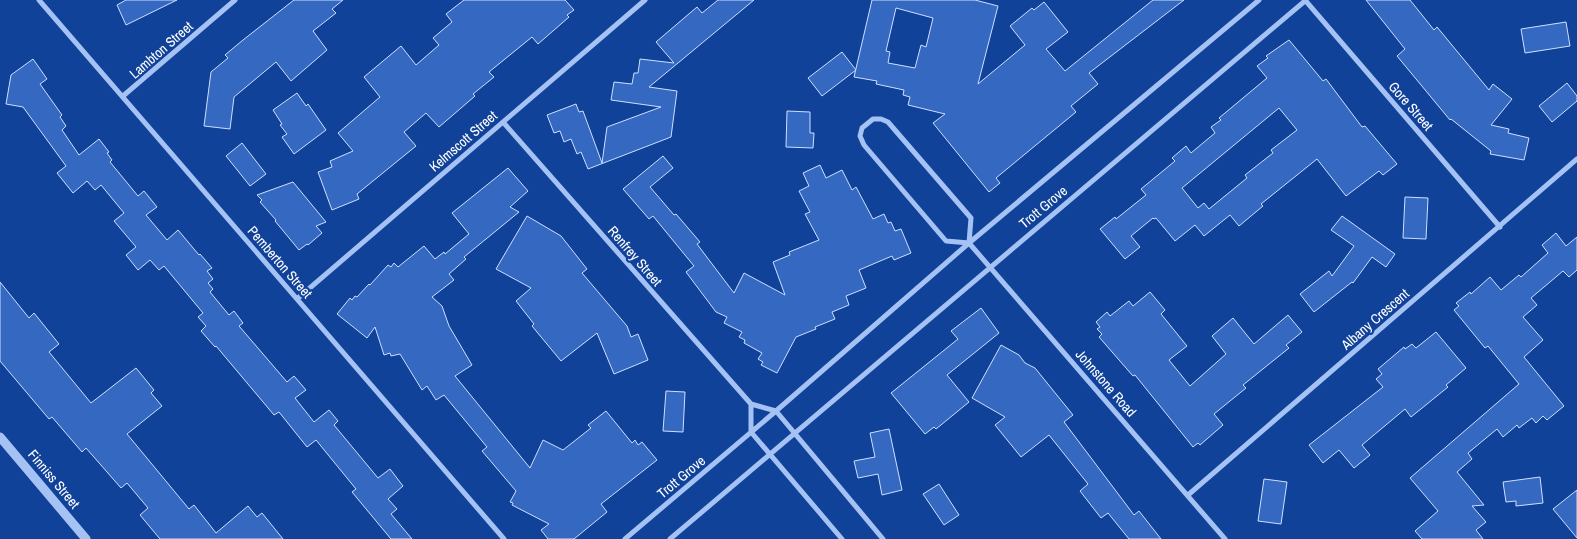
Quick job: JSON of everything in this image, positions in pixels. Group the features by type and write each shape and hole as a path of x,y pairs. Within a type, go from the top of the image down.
{"street":[{"name":"Pemberton Street","path":"39,0 504,539"},
{"name":"Lambton Street","path":"123,96 235,0"},
{"name":"Kelmscott Street","path":"297,299 645,0"},
{"name":"Trott Grove","path":"626,539 969,242 1259,0"},
{"name":"Trott Grove","path":"670,539 1305,0"},
{"name":"Gore Street","path":"1305,0 1500,227"},
{"path":"873,119 881,119 888,122 971,218 969,242 946,241 864,145 860,136 862,128 873,119"},
{"name":"Renfrey Street","path":"503,122 751,404"},
{"name":"Albany Crescent","path":"1188,496 1577,160"},
{"name":"Johnstone Road","path":"969,242 1226,539"},
{"path":"842,539 751,432 751,404 776,411 883,539"},
{"name":"Finniss Street","path":"0,437 86,539"}],"building":[{"path":"126,0 177,0 126,25 117,5"},
{"path":"294,0 343,0 332,9 336,13 313,31 327,50 291,81 276,62 234,97 230,129 204,126 211,72 228,58 225,55"},
{"path":"464,0 565,0 574,10 567,15 569,17 538,44 532,37 489,72 494,77 473,94 475,96 439,127 426,113 404,132 416,146 357,194 359,199 332,210 318,172 332,167 330,161 353,151 338,133 380,97 364,77 401,46 416,65 439,45 433,38 452,22 446,14"},
{"path":"718,0 754,0 649,87 677,91 671,137 588,169 581,152 577,154 571,139 564,142 560,131 554,133 547,115 576,104 579,112 583,111 602,163 607,127 661,107 611,100 614,82 632,84 634,73 638,73 640,59 674,63 656,42 697,7 702,13"},
{"path":"872,0 975,0 998,6 978,84 1025,45 1010,26 1032,8 1034,10 1044,2 1068,32 1046,49 1065,71 1153,0 1184,0 1089,73 1098,84 1071,106 1076,112 996,178 1000,183 989,192 933,123 945,114 908,105 910,97 903,95 904,90 876,84 877,81 854,77","holes":["896,8 933,18 926,47 921,45 915,68 888,63 890,52 886,51"]},
{"path":"1366,0 1410,0 1434,30 1437,27 1489,90 1493,84 1512,99 1491,125 1509,129 1508,133 1529,138 1524,160 1490,154 1491,151 1450,120 1397,56 1405,49"},
{"path":"1566,22 1570,46 1525,53 1521,29"},
{"path":"1289,40 1323,81 1326,79 1362,127 1365,126 1397,164 1383,175 1379,171 1346,196 1317,159 1261,204 1263,206 1239,226 1230,215 1204,236 1195,225 1175,241 1156,218 1153,218 1131,236 1140,247 1125,259 1100,229 1146,195 1141,189 1175,161 1172,158 1186,146 1191,153 1215,133 1211,127 1221,120 1219,118 1267,78 1257,66 1268,58 1266,56","holes":["1279,108 1297,130 1271,150 1273,153 1245,175 1247,178 1209,209 1204,203 1198,208 1182,188"]},
{"path":"842,52 856,70 822,96 808,78"},
{"path":"33,59 47,79 40,84 62,115 60,117 66,126 62,130 79,155 99,139 109,152 107,153 112,160 110,162 138,196 144,191 157,207 146,215 167,240 178,230 200,254 212,268 207,271 213,279 208,283 213,289 210,292 229,315 234,311 243,323 239,326 287,382 294,376 306,390 295,398 314,422 329,410 338,421 334,425 378,478 390,469 403,486 388,499 397,509 391,514 412,539 391,539 352,492 356,489 316,440 307,447 279,412 274,415 201,331 206,326 198,317 203,313 164,266 159,270 150,260 138,270 126,255 136,247 114,221 124,213 101,185 95,190 87,181 73,193 57,173 66,166 23,107 6,104 11,75"},
{"path":"1567,83 1577,96 1577,101 1552,122 1539,106"},
{"path":"297,93 306,106 308,104 326,130 294,154 282,137 287,134 280,125 282,124 273,110"},
{"path":"787,111 810,112 810,133 814,133 813,148 786,147"},
{"path":"242,143 266,174 250,186 226,156"},
{"path":"663,156 673,168 650,187 700,242 697,244 734,293 744,273 785,295 773,262 790,255 789,252 819,240 805,214 810,212 799,191 809,186 803,173 820,165 826,178 842,170 852,190 856,187 873,219 884,214 888,223 891,222 895,231 901,229 911,253 894,260 892,256 859,270 866,288 846,296 849,305 832,312 835,319 796,337 777,373 761,365 763,362 758,359 762,353 744,343 745,340 739,337 742,332 724,323 727,317 716,312 686,272 694,266 653,216 649,219 623,189"},
{"path":"508,168 528,191 510,207 519,212 464,257 466,259 449,274 454,280 432,297 442,306 449,326 472,365 455,376 530,468 543,440 563,450 591,428 588,425 606,411 632,443 635,440 638,445 642,442 657,460 601,504 607,512 574,539 548,539 541,530 549,524 512,505 513,503 510,502 516,491 482,451 487,447 444,395 436,400 427,386 422,390 400,354 391,356 390,353 384,355 375,327 367,338 337,314 350,298 352,300 355,296 357,297 388,265 391,267 394,263 398,267 424,246 435,259 444,252 445,254 469,234 452,213"},
{"path":"293,182 326,222 316,226 322,233 299,250 260,202 262,200 257,195"},
{"path":"1405,197 1428,198 1426,239 1403,238"},
{"path":"527,216 561,236 587,269 582,273 627,326 631,337 638,334 648,360 614,374 597,333 561,361 532,326 534,324 516,301 531,288 496,269"},
{"path":"1342,216 1395,254 1386,267 1372,257 1353,283 1314,312 1300,294 1329,271 1332,276 1354,246 1331,230"},
{"path":"1556,233 1566,246 1577,237 1577,270 1569,277 1563,271 1531,298 1537,305 1523,317 1543,340 1524,357 1564,406 1547,420 1543,416 1536,423 1532,418 1519,428 1517,425 1503,437 1497,429 1468,453 1472,459 1457,472 1484,505 1472,506 1486,522 1476,530 1483,539 1422,539 1415,531 1438,511 1410,478 1519,384 1488,346 1485,348 1454,310 1459,306 1456,303 1470,292 1471,294 1490,277 1501,290 1519,275 1521,277 1548,253 1542,245"},
{"path":"0,282 29,318 34,313 59,344 49,352 91,403 136,368 154,390 151,393 162,406 127,434 189,509 194,505 216,533 248,506 257,517 262,513 283,539 160,539 140,515 148,508 127,483 121,488 86,448 82,452 52,417 49,419 0,361"},
{"path":"1150,292 1165,310 1161,314 1187,346 1169,360 1190,386 1226,354 1212,336 1233,318 1254,344 1288,315 1302,332 1286,345 1289,348 1243,385 1246,388 1214,414 1223,425 1200,445 1198,443 1193,447 1135,375 1133,376 1099,337 1102,334 1097,329 1100,327 1096,322 1107,312 1110,316 1129,301 1133,306"},
{"path":"981,308 999,333 947,375 969,402 936,429 934,427 925,434 891,393 958,339 951,331"},
{"path":"1436,332 1466,368 1446,385 1448,387 1411,417 1405,409 1362,445 1370,455 1354,468 1339,450 1323,463 1309,445 1383,387 1376,379 1382,374 1378,369 1404,347 1405,349 1412,344 1416,348"},
{"path":"1001,345 1019,355 1025,363 1035,368 1073,415 1064,422 1134,515 1139,511 1161,539 1129,539 1108,513 1101,518 1080,491 1088,484 1049,435 1021,457 995,425 1005,417 972,398"},
{"path":"666,391 685,392 683,432 663,431"},
{"path":"889,429 902,490 882,495 878,474 858,478 854,461 875,457 870,433"},
{"path":"1540,477 1543,503 1516,506 1516,501 1506,502 1503,482"},
{"path":"1264,479 1287,482 1281,524 1258,521"},
{"path":"939,484 959,515 944,525 923,494"},
{"path":"1577,490 1577,538 1553,509"}]}
